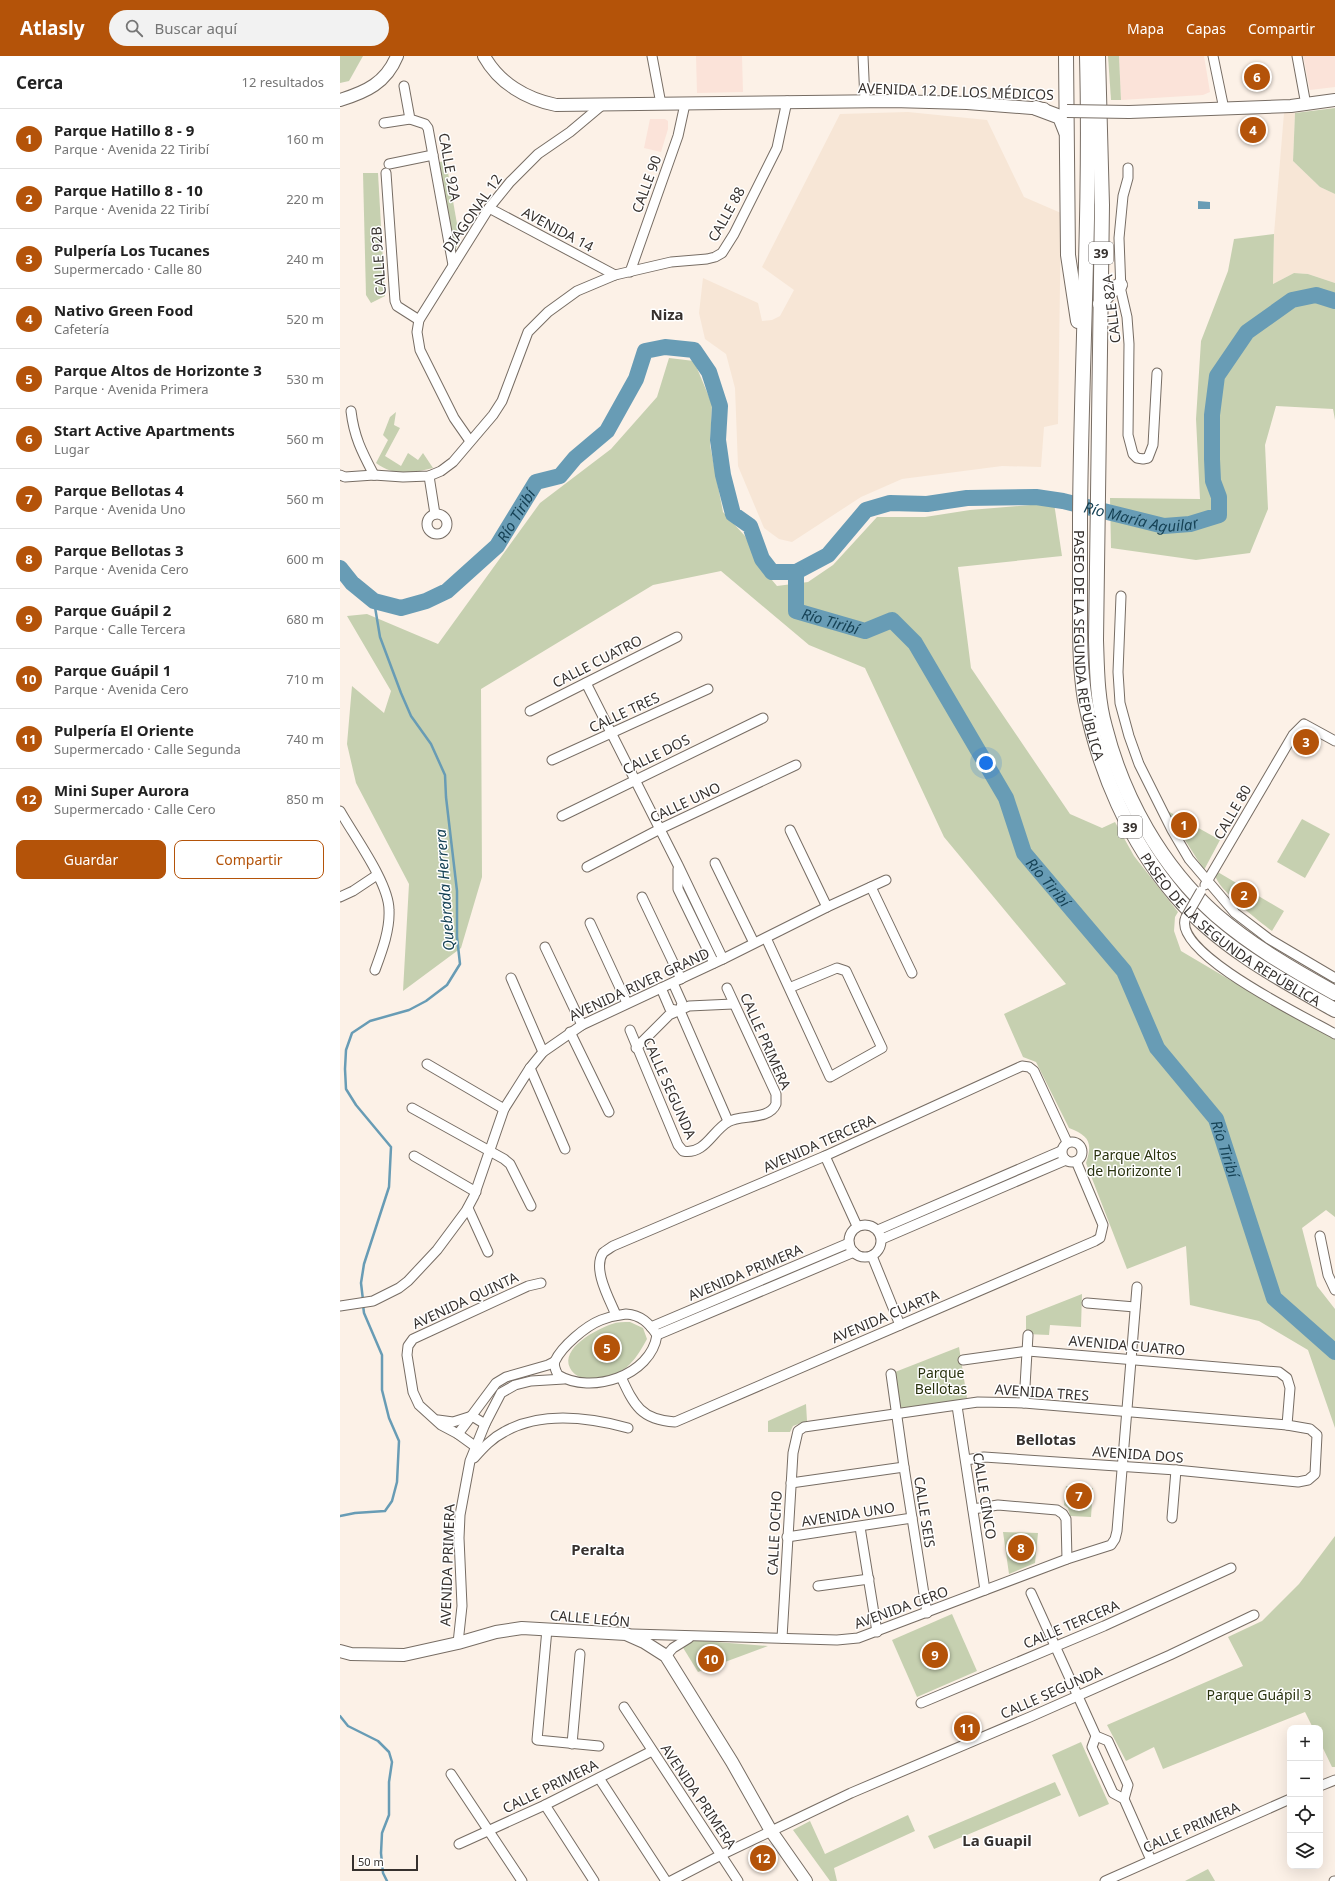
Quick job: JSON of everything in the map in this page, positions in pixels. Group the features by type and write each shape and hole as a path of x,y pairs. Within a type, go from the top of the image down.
{"highway":[{"path":"1066,56 1068,255 1083,354"},
{"name":"PASEO DE LA SEGUNDA REPÚBLICA","path":"1087,56 1088,202 1080,450 1080,638 1085,699 1105,770 1131,830 1142,849 1175,894 1226,944 1268,972 1335,1010"},
{"name":"PASEO DE LA SEGUNDA REPÚBLICA","path":"1098,56 1102,205 1096,640 1099,695 1104,726 1125,786 1141,820 1185,884 1216,915 1256,946 1285,965 1335,992"},
{"path":"1036,108 1060,117 1067,136"},
{"path":"1100,304 1111,291 1120,285"}],"main road":[{"path":"340,100 362,93 374,87 385,77 394,65 397,56"},
{"name":"AVENIDA 12 DE LOS MÉDICOS","path":"484,56 503,80 517,91 542,102 556,106 787,101 865,101 967,103 1067,111 1129,112 1306,105 1335,100"},
{"name":"CALLE LEÓN","path":"345,1652 404,1655 458,1643 496,1632 522,1628 626,1634 654,1647 666,1656 732,1762 771,1831 806,1881"}],"street":[{"path":"652,56 661,104"},
{"path":"863,56 865,101"},
{"path":"1213,56 1224,109"},
{"path":"1297,56 1306,105"},
{"path":"384,123 410,119 404,86"},
{"name":"CALLE 88","path":"429,476 441,471 453,462 493,415 502,401 528,332 535,323 548,312 577,291 615,275 671,262 708,259 722,253 734,234 777,148 787,101"},
{"name":"CALLE 90","path":"630,272 678,136 685,104"},
{"name":"DIAGONAL 12","path":"418,320 489,208 510,182 538,154 570,132 600,106"},
{"name":"CALLE 92A","path":"410,119 425,124 428,128 453,265"},
{"name":"CALLE 92B","path":"418,320 397,306 395,301 388,169 433,155"},
{"name":"CALLE 82A","path":"1128,168 1128,178 1123,196 1119,238 1120,285 1127,317 1129,344 1128,435 1133,454 1137,458 1148,458 1154,445 1157,373"},
{"name":"AVENIDA 14","path":"489,208 615,275"},
{"path":"418,320 417,332 420,350 454,418 470,441"},
{"path":"351,411 353,428 357,442 374,475"},
{"path":"343,476 429,476 435,514"},
{"path":"1121,596 1118,672 1120,703 1129,736 1139,764 1157,803 1189,858 1235,913 1269,939 1335,978"},
{"name":"CALLE CUATRO","path":"530,711 677,637"},
{"path":"586,683 724,959"},
{"name":"CALLE TRES","path":"552,760 708,689"},
{"name":"CALLE DOS","path":"562,816 763,718"},
{"name":"CALLE 80","path":"1335,742 1304,724 1293,735 1186,917 1183,926 1189,938 1197,948 1230,974 1247,986 1335,1034"},
{"name":"CALLE UNO","path":"587,867 660,829 796,765"},
{"path":"340,812 387,894 389,910 384,946 376,970"},
{"path":"790,830 827,907"},
{"path":"715,863 754,944"},
{"path":"678,865 678,889 714,964"},
{"path":"340,897 353,891 377,875"},
{"name":"AVENIDA RIVER GRAND","path":"340,1306 374,1301 399,1288 408,1281 436,1250 468,1208 476,1192 504,1109 530,1068 543,1052 582,1025 714,964 827,907 886,880"},
{"path":"871,887 912,973"},
{"path":"642,897 677,981 682,1003 680,1011 728,1121"},
{"path":"590,923 627,1003"},
{"path":"766,938 789,988 830,1077 882,1048 846,971 837,968 789,988"},
{"path":"545,947 582,1025"},
{"path":"510,978 543,1052"},
{"path":"661,988 669,1007 680,1011"},
{"name":"CALLE PRIMERA","path":"727,988 733,1004 776,1094 776,1104 772,1110 765,1114 728,1121"},
{"path":"636,1048 646,1040 660,1023 669,1016 689,1006 733,1004"},
{"name":"CALLE SEGUNDA","path":"630,1030 636,1048 678,1145 683,1151 689,1152 700,1148 728,1121"},
{"path":"570,1032 609,1112"},
{"path":"427,1064 504,1109"},
{"name":"AVENIDA TERCERA","path":"616,1315 599,1272 603,1253 613,1246 825,1156 1022,1066 1029,1067 1034,1071 1067,1142"},
{"path":"530,1068 565,1149"},
{"path":"412,1108 504,1159 510,1164 531,1206"},
{"path":"878,1230 1061,1151 1067,1142 1074,1142 1082,1149 1081,1156 1076,1161 1066,1160 882,1239"},
{"path":"1061,1151 1066,1160"},
{"path":"414,1156 476,1192"},
{"path":"825,1156 857,1226"},
{"name":"AVENIDA CUARTA","path":"621,1377 633,1402 645,1414 660,1421 675,1422 1100,1238 1103,1225 1076,1161"},
{"path":"468,1208 488,1252"},
{"path":"864,1224 872,1226 878,1230 882,1239 878,1252 872,1256 866,1257 854,1252 849,1243 849,1237 857,1226 864,1224"},
{"path":"1320,1236 1328,1275 1335,1290"},
{"name":"AVENIDA PRIMERA","path":"651,1326 849,1243"},
{"name":"AVENIDA PRIMERA","path":"458,1643 462,1606 459,1538 460,1514 470,1461 485,1424 501,1393 515,1385 546,1379 564,1379 577,1383 590,1383 621,1377 638,1367 647,1358 656,1342 657,1335 854,1252"},
{"path":"872,1256 900,1325"},
{"name":"AVENIDA QUINTA","path":"476,1448 458,1434 430,1416 419,1406 413,1392 407,1355 408,1346 413,1339 528,1286 542,1283"},
{"path":"1122,1466 1128,1412 1137,1287"},
{"path":"1087,1302 1135,1307"},
{"path":"458,1434 496,1383 506,1377 554,1362 570,1343 580,1334 601,1320 616,1315 634,1314 641,1317 651,1326 657,1335"},
{"path":"1024,1403 1028,1335"},
{"name":"AVENIDA CUATRO","path":"963,1360 1028,1351 1279,1372 1286,1378 1290,1388 1287,1425"},
{"path":"554,1362 554,1368 558,1375 564,1379"},
{"name":"CALLE SEIS","path":"891,1374 927,1613"},
{"name":"AVENIDA TRES","path":"798,1431 804,1427 978,1402 1024,1403 1287,1425"},
{"name":"CALLE CINCO","path":"957,1406 985,1590"},
{"path":"430,1416 447,1422 461,1421 472,1416"},
{"path":"472,1416 485,1424"},
{"path":"470,1461 494,1438 514,1427 528,1422 560,1418 593,1420 628,1428"},
{"name":"AVENIDA DOS","path":"966,1460 984,1457 1176,1470 1298,1482 1308,1480 1315,1474 1317,1435 1310,1429 1287,1425"},
{"name":"CALLE OCHO","path":"782,1638 793,1453 798,1431"},
{"name":"AVENIDA CERO","path":"626,1634 837,1640 858,1638 877,1632 1067,1558 1111,1545 1115,1539 1117,1530 1122,1466"},
{"path":"791,1483 904,1467"},
{"path":"1172,1518 1176,1470"},
{"path":"973,1509 998,1505 1057,1510 1063,1514 1066,1519 1067,1558"},
{"name":"AVENIDA UNO","path":"787,1537 912,1518"},
{"path":"860,1527 877,1632"},
{"name":"CALLE TERCERA","path":"921,1703 1055,1646 1231,1568"},
{"path":"818,1586 869,1579"},
{"path":"1030,1593 1096,1736 1108,1741 1128,1785 1124,1799"},
{"name":"CALLE SEGUNDA","path":"671,1881 721,1855 851,1794 954,1751 1254,1615"},
{"path":"546,1629 537,1740 599,1746"},
{"path":"666,1656 676,1645 690,1637"},
{"path":"572,1744 580,1654"},
{"name":"AVENIDA PRIMERA","path":"624,1707 738,1881"},
{"path":"1096,1736 1092,1747 1113,1793 1124,1799 1151,1860"},
{"name":"CALLE PRIMERA","path":"459,1844 599,1778 652,1751"},
{"path":"451,1774 490,1830 522,1881"},
{"path":"599,1778 666,1881"},
{"path":"1323,1785 1335,1780"},
{"name":"CALLE PRIMERA","path":"1105,1881 1287,1800"},
{"path":"545,1804 594,1881"}],"shaded area":[{"path":"696,56 742,56 743,92 697,93"},
{"path":"1119,56 1204,56 1210,92 1203,95 1121,100"},
{"path":"1303,56 1335,56 1335,87 1310,90"},
{"path":"908,112 987,120 1024,197 1061,213 1058,424 1044,427 1041,467 1002,466 902,479 861,497 792,542 779,539 764,528 738,466 735,388 726,354 705,339 699,313 703,278 758,303 762,321 772,320 780,316 794,290 762,267 840,114"},
{"path":"1284,113 1295,113 1293,161 1320,187 1335,194 1335,283 1308,274 1294,273 1273,284 1274,234"},
{"path":"650,119 665,119 668,121 668,129 661,152 644,148"}],"green space":[{"path":"340,56 363,56 349,81 340,83"},
{"path":"1108,56 1119,56 1121,100 1111,100"},
{"path":"1335,108 1335,194 1320,187 1293,161 1295,113"},
{"path":"446,161 460,241 455,250 439,162"},
{"path":"363,173 378,173 385,296 371,303 366,295"},
{"path":"1274,234 1273,284 1294,273 1308,274 1335,283 1335,420 1333,409 1276,406 1265,445 1268,509 1250,553 1196,560 1111,548 1110,498 1200,499 1196,419 1201,341 1228,271 1234,239"},
{"name":"Parque Altos de Horizonte 1","path":"669,358 694,361 712,404 710,445 723,512 745,536 760,566 777,586 808,582 833,565 877,517 925,517 970,510 1054,503 1062,556 958,567 971,668 1070,814 1102,828 1115,822 1134,856 1178,912 1175,917 1174,931 1181,951 1264,1000 1335,1038 1335,1217 1326,1210 1302,1228 1317,1286 1335,1309 1335,1428 1308,1350 1259,1321 1190,1305 1186,1246 1127,1269 1086,1163 1089,1150 1088,1141 1081,1134 1069,1128 1036,1062 1023,1057 1004,1014 1066,984 944,837 865,668 809,645 721,571 653,585 481,689 482,877 461,948 403,991 409,884 356,783 347,744 352,686 384,713 391,691 347,616 367,614 438,644 540,503 611,449 657,397"},
{"path":"396,412 394,425 400,428 385,456 401,466 408,453 418,460 423,453 433,468 404,473 390,470 376,463 388,440 383,435 390,417"},
{"path":"1166,810 1220,840 1204,870"},
{"path":"1302,819 1330,834 1305,878 1277,862"},
{"path":"1216,871 1284,911 1272,931 1223,889 1215,875"},
{"path":"1082,1294 1081,1327 1050,1325 1049,1335 1026,1334 1026,1316"},
{"path":"630,1322 643,1328 647,1339 630,1364 617,1373 599,1378 582,1378 575,1374 570,1368 568,1361 570,1353 582,1340 605,1327 616,1323"},
{"name":"Parque Bellotas","path":"959,1347 967,1398 901,1411 895,1372"},
{"path":"806,1404 807,1421 793,1426 790,1432 768,1432 768,1421"},
{"path":"1066,1486 1093,1488 1091,1517 1070,1516 1068,1508 1064,1505"},
{"path":"1003,1532 1038,1533 1035,1563 1009,1574"},
{"name":"Parque Guápil 3","path":"1335,1536 1335,1767 1332,1767 1323,1748 1323,1725 1312,1725 1305,1712 1163,1769 1154,1747 1126,1761 1107,1725 1243,1666 1228,1637 1262,1621 1299,1584"},
{"path":"952,1614 977,1671 917,1697 892,1640"},
{"path":"691,1640 768,1646 698,1672 682,1646"},
{"path":"1081,1742 1109,1804 1079,1817 1052,1755"},
{"path":"1055,1782 1061,1795 934,1849 928,1836"},
{"path":"908,1815 915,1831 834,1868 837,1881 830,1881 793,1830 810,1821 825,1854"},
{"path":"1208,1869 1215,1881 1185,1881"}],"water":[{"path":"1198,201 1210,202 1210,209 1198,209"}],"waterway":[{"name":"Río Tiribí","path":"340,568 352,583 374,601 401,608 426,601 447,591 497,546 536,482 560,476 575,458 607,431 636,379 645,351 665,347 694,350 709,372 720,406 718,440 723,475 733,514 750,526 762,559 772,572 796,572 828,555 866,510 890,503 927,504 967,498 1036,497 1063,501 1164,526 1190,524 1219,515 1219,497 1213,481 1212,459 1212,415 1217,376 1247,332 1292,300 1316,295 1335,301"},
{"name":"Río Tiribí","path":"796,572 796,611 865,631 892,620 915,643 1006,798 1024,853 1124,971 1157,1048 1216,1119 1274,1298 1335,1352"},
{"name":"Quebrada Herrera","path":"363,1300 361,1283 364,1264 389,1187 391,1147 356,1105 346,1089 346,1050 352,1033 370,1021 409,1010 426,1001 447,985 460,964 457,937 457,891 446,797 445,775 431,744 411,716 401,693 380,637 374,601"},
{"name":"Quebrada Herrera","path":"340,1516 355,1513 385,1511 392,1501 397,1482 399,1441 389,1418 382,1390 382,1355 364,1313 363,1305"},
{"name":"Quebrada Herrera","path":"340,1716 348,1726 378,1741 389,1752 392,1762 389,1782 389,1815 382,1833 381,1853 383,1873 387,1881"}],"place":[{"name":"Start Active Apartments","path":"1257,77"},
{"name":"Nativo Green Food","path":"1253,130"},
{"name":"Pulpería Los Tucanes","path":"1306,742"},
{"name":"Parque Hatillo 8 - 9","path":"1184,825"},
{"name":"Parque Hatillo 8 - 10","path":"1244,895"},
{"name":"Parque Altos de Horizonte 3","path":"607,1348"},
{"name":"Parque Bellotas 4","path":"1079,1496"},
{"name":"Parque Bellotas 3","path":"1021,1548"},
{"name":"Parque Guápil 2","path":"935,1655"},
{"name":"Parque Guápil 1","path":"711,1659"},
{"name":"Pulpería El Oriente","path":"967,1728"},
{"name":"Mini Super Aurora","path":"763,1858"}],"district":[{"name":"Niza","path":"667,314"},
{"name":"Bellotas","path":"1046,1439"},
{"name":"Peralta","path":"598,1549"},
{"name":"La Guapil","path":"997,1840"}],"water label":[{"name":"Río María Aguilar","path":"1141,513"}]}
